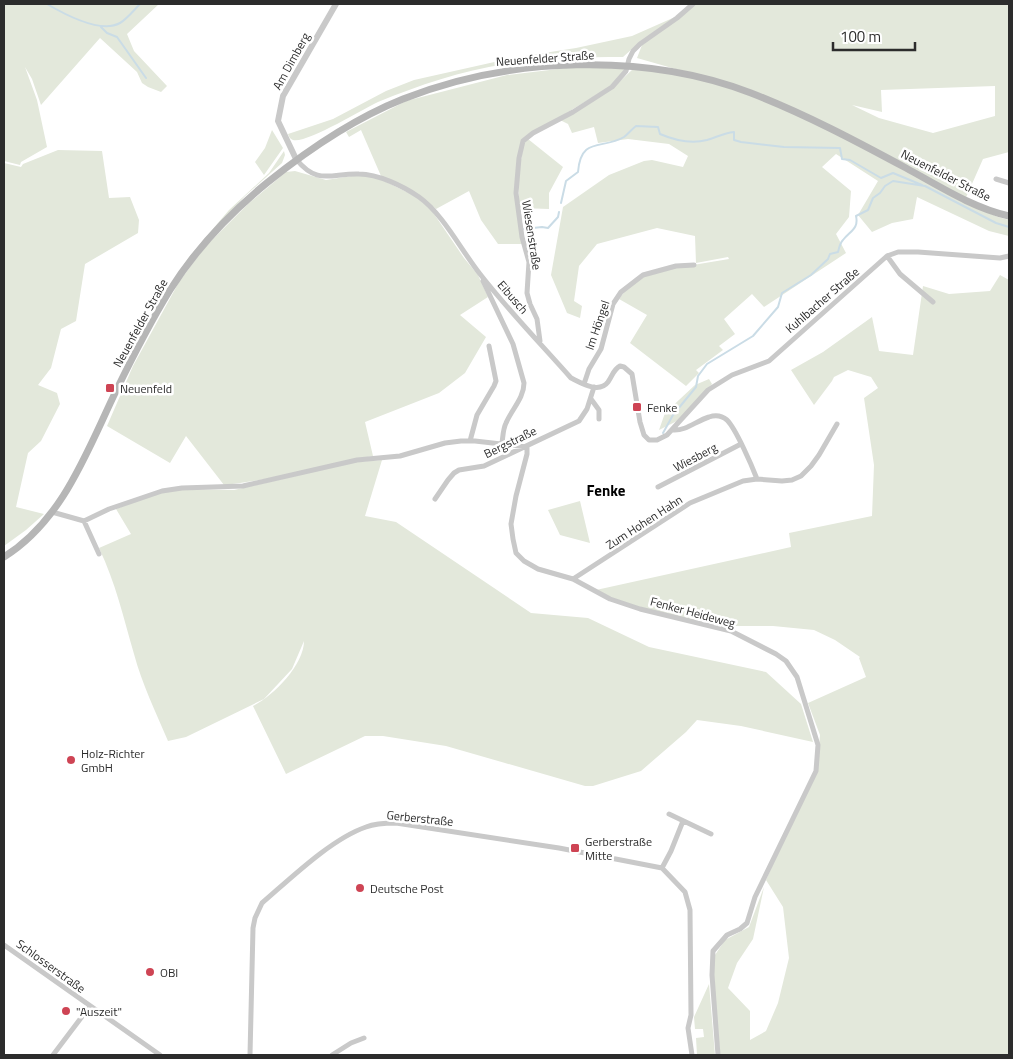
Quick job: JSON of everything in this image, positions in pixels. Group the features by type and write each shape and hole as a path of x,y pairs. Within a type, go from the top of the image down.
{"main road":[{"name":"Neuenfelder Straße","path":"4,557 29,539 52,512 74,476 117,388 170,290 203,246 234,212 296,159 341,130 404,99 455,81 506,70 582,64 628,66 704,79 747,92 792,109 994,213 1009,216"}],"street":[{"name":"Am Dimberg","path":"296,159 278,121 279,110 283,96 336,4"},
{"path":"628,66 633,51 640,44 677,18 693,4"},
{"name":"Wiesenstraße","path":"540,342 537,319 527,293 529,262 522,238 516,193 522,141 612,87 626,72 628,66"},
{"name":"Eibusch","path":"296,159 302,167 326,178 358,174 379,176 418,196 434,209 483,278 571,378 594,387"},
{"path":"996,179 1009,183"},
{"path":"933,302 900,274 887,256 898,252 918,252 1000,258 1009,256"},
{"name":"Kuhlbacher Straße","path":"673,430 708,390 732,375 768,361 887,256"},
{"name":"Im Höngel","path":"584,384 589,369 601,349 613,304 622,292 643,275 676,266 694,265"},
{"path":"483,278 483,282 513,344 524,383 520,400 506,423 502,443"},
{"path":"470,441 477,415 496,381 489,346"},
{"path":"594,387 604,386 614,370 620,366 632,374 640,422 644,435 649,440 657,440 673,430 681,430 707,418 718,415 726,419 733,428 750,461 756,479"},
{"name":"Bergstraße","path":"435,499 454,473 459,470 484,466 579,421 584,415 594,387"},
{"path":"591,399 599,410 599,419"},
{"name":"Zum Hohen Hahn","path":"573,579 690,503 743,481 756,479 782,481 801,476 816,460 837,424"},
{"path":"52,512 84,521 162,490 243,486 336,464 400,456 445,443 470,441 527,447"},
{"name":"Wiesberg","path":"658,488 741,444"},
{"name":"Fenker Heideweg","path":"527,447 512,517 512,539 516,553 524,561 538,569 573,579 610,598 640,609 731,631 776,654 786,661 797,677 818,745 816,771 755,897 747,923 740,929 727,935 713,951 712,975 718,1055"},
{"path":"84,521 100,554"},
{"path":"669,814 711,834"},
{"path":"683,821 672,851 662,868 685,892 690,910 691,1015 688,1028 692,1055"},
{"name":"Gerberstraße","path":"250,1055 254,928 255,918 262,903 339,840 365,827 382,823 426,826 662,868"},
{"name":"Schlosserstraße","path":"4,945 160,1055"},
{"path":"53,1055 90,1006"},
{"path":"332,1055 350,1043 364,1038"}],"shaded area":[{"path":"4,4 159,4 127,34 134,51 167,86 161,92 142,83 137,72 100,38 41,105 32,79 25,67 37,100 47,147 21,162 20,165 4,161"},
{"path":"695,4 1009,4 1009,152 983,159 964,202 1009,220 1009,236 989,231 917,197 913,219 892,223 872,232 858,215 878,181 836,154 822,167 851,191 849,217 836,234 846,253 764,307 752,294 724,319 735,334 719,346 723,350 696,370 699,373 686,386 630,343 647,315 619,299 625,291 642,277 675,268 729,259 728,257 696,263 695,236 657,228 597,244 579,266 574,301 582,306 580,318 567,313 551,275 563,207 609,175 644,161 652,160 683,167 688,156 669,144 628,139 598,143 594,127 572,133 568,124 560,120 614,87 633,69 693,74 637,58 642,45","holes":["995,86 995,116 933,133 879,118 852,105 882,112 881,90"]},
{"path":"675,17 641,41 623,57 534,60 473,70 425,84 378,102 310,137 293,140 288,134 333,119 386,91 414,80 512,58 576,48 632,36"},
{"path":"583,66 625,69 611,86 522,140 515,193 523,244 498,244 481,220 469,191 436,209 419,195 381,176 361,130 349,137 346,132 406,101 507,75"},
{"path":"272,130 283,148 264,175 255,162 265,148"},
{"path":"528,139 563,167 549,193 549,209 519,208 518,177 524,142"},
{"path":"58,150 102,151 109,198 130,197 139,220 138,233 85,264 76,321 61,329 51,368 38,385 57,393 60,404 41,441 28,453 16,507 44,514 4,546 4,163 21,167 23,164"},
{"path":"284,151 285,155 282,163 245,196 213,230 127,360 161,298 189,257 229,210 269,173"},
{"path":"295,171 326,180 358,175 378,178 417,197 432,211 478,275 488,297 460,315 486,337 465,373 439,393 365,422 373,456 261,480 224,485 186,436 170,463 107,426 133,366 179,282 205,247 248,204 286,172"},
{"path":"1000,275 1009,280 1009,1055 720,1055 713,975 715,955 725,940 749,927 764,887 753,939 737,963 728,988 750,1011 750,1040 766,1031 778,1003 789,958 783,907 766,880 791,823 817,772 820,735 808,703 866,677 860,657 835,640 814,630 773,626 716,626 651,611 610,598 596,590 791,547 789,533 872,516 874,465 864,398 878,388 871,377 848,370 834,377 814,405 791,370 823,352 872,317 879,351 913,355 923,286 949,294 990,291"},
{"path":"709,379 712,384 681,419 659,430 665,413 695,385"},
{"path":"382,460 365,516 396,522 531,613 588,618 649,647 766,672 801,704 813,742 741,726 697,720 641,771 593,786 585,786 446,746 383,736 365,736 286,774 253,706 263,699 186,737 168,741 137,665 115,587 99,548 131,534 116,509 159,493 184,489 234,490 356,462","holes":["304,641 303,650 293,669 286,679 265,698 292,669"]},
{"path":"580,501 590,543 560,535 548,510"},
{"path":"709,984 715,1055 697,1055 696,1038 704,1037 703,1029 695,1029 694,1017"}],"waterway":[{"path":"47,4 82,21 103,26 112,26 120,23 140,4"},
{"path":"101,27 107,33 117,37 146,78"},
{"path":"561,203 566,181 578,172 583,153 594,146 616,141 624,137 636,126 658,127 660,134 677,140 701,141 734,132 734,140 741,142 784,147 840,148 842,159 850,160 881,178 893,173 922,185"},
{"path":"663,433 673,415 696,387 698,376 707,364 753,336 778,307 782,293 811,275 828,259 830,254 838,252 842,241 855,227 856,216 868,210 873,198 893,181 925,186 996,223 1009,227"},
{"path":"524,229 548,228 558,217 559,212"}],"place":[{"name":"Neuenfeld","path":"110,388"},
{"name":"Fenke","path":"637,407"},
{"name":"Holz-Richter GmbH","path":"71,760"},
{"name":"Gerberstraße Mitte","path":"575,848"},
{"name":"Deutsche Post","path":"360,888"},
{"name":"OBI","path":"150,972"},
{"name":"\"Auszeit\"","path":"66,1011"}],"district":[{"name":"Fenke","path":"606,490"}]}
